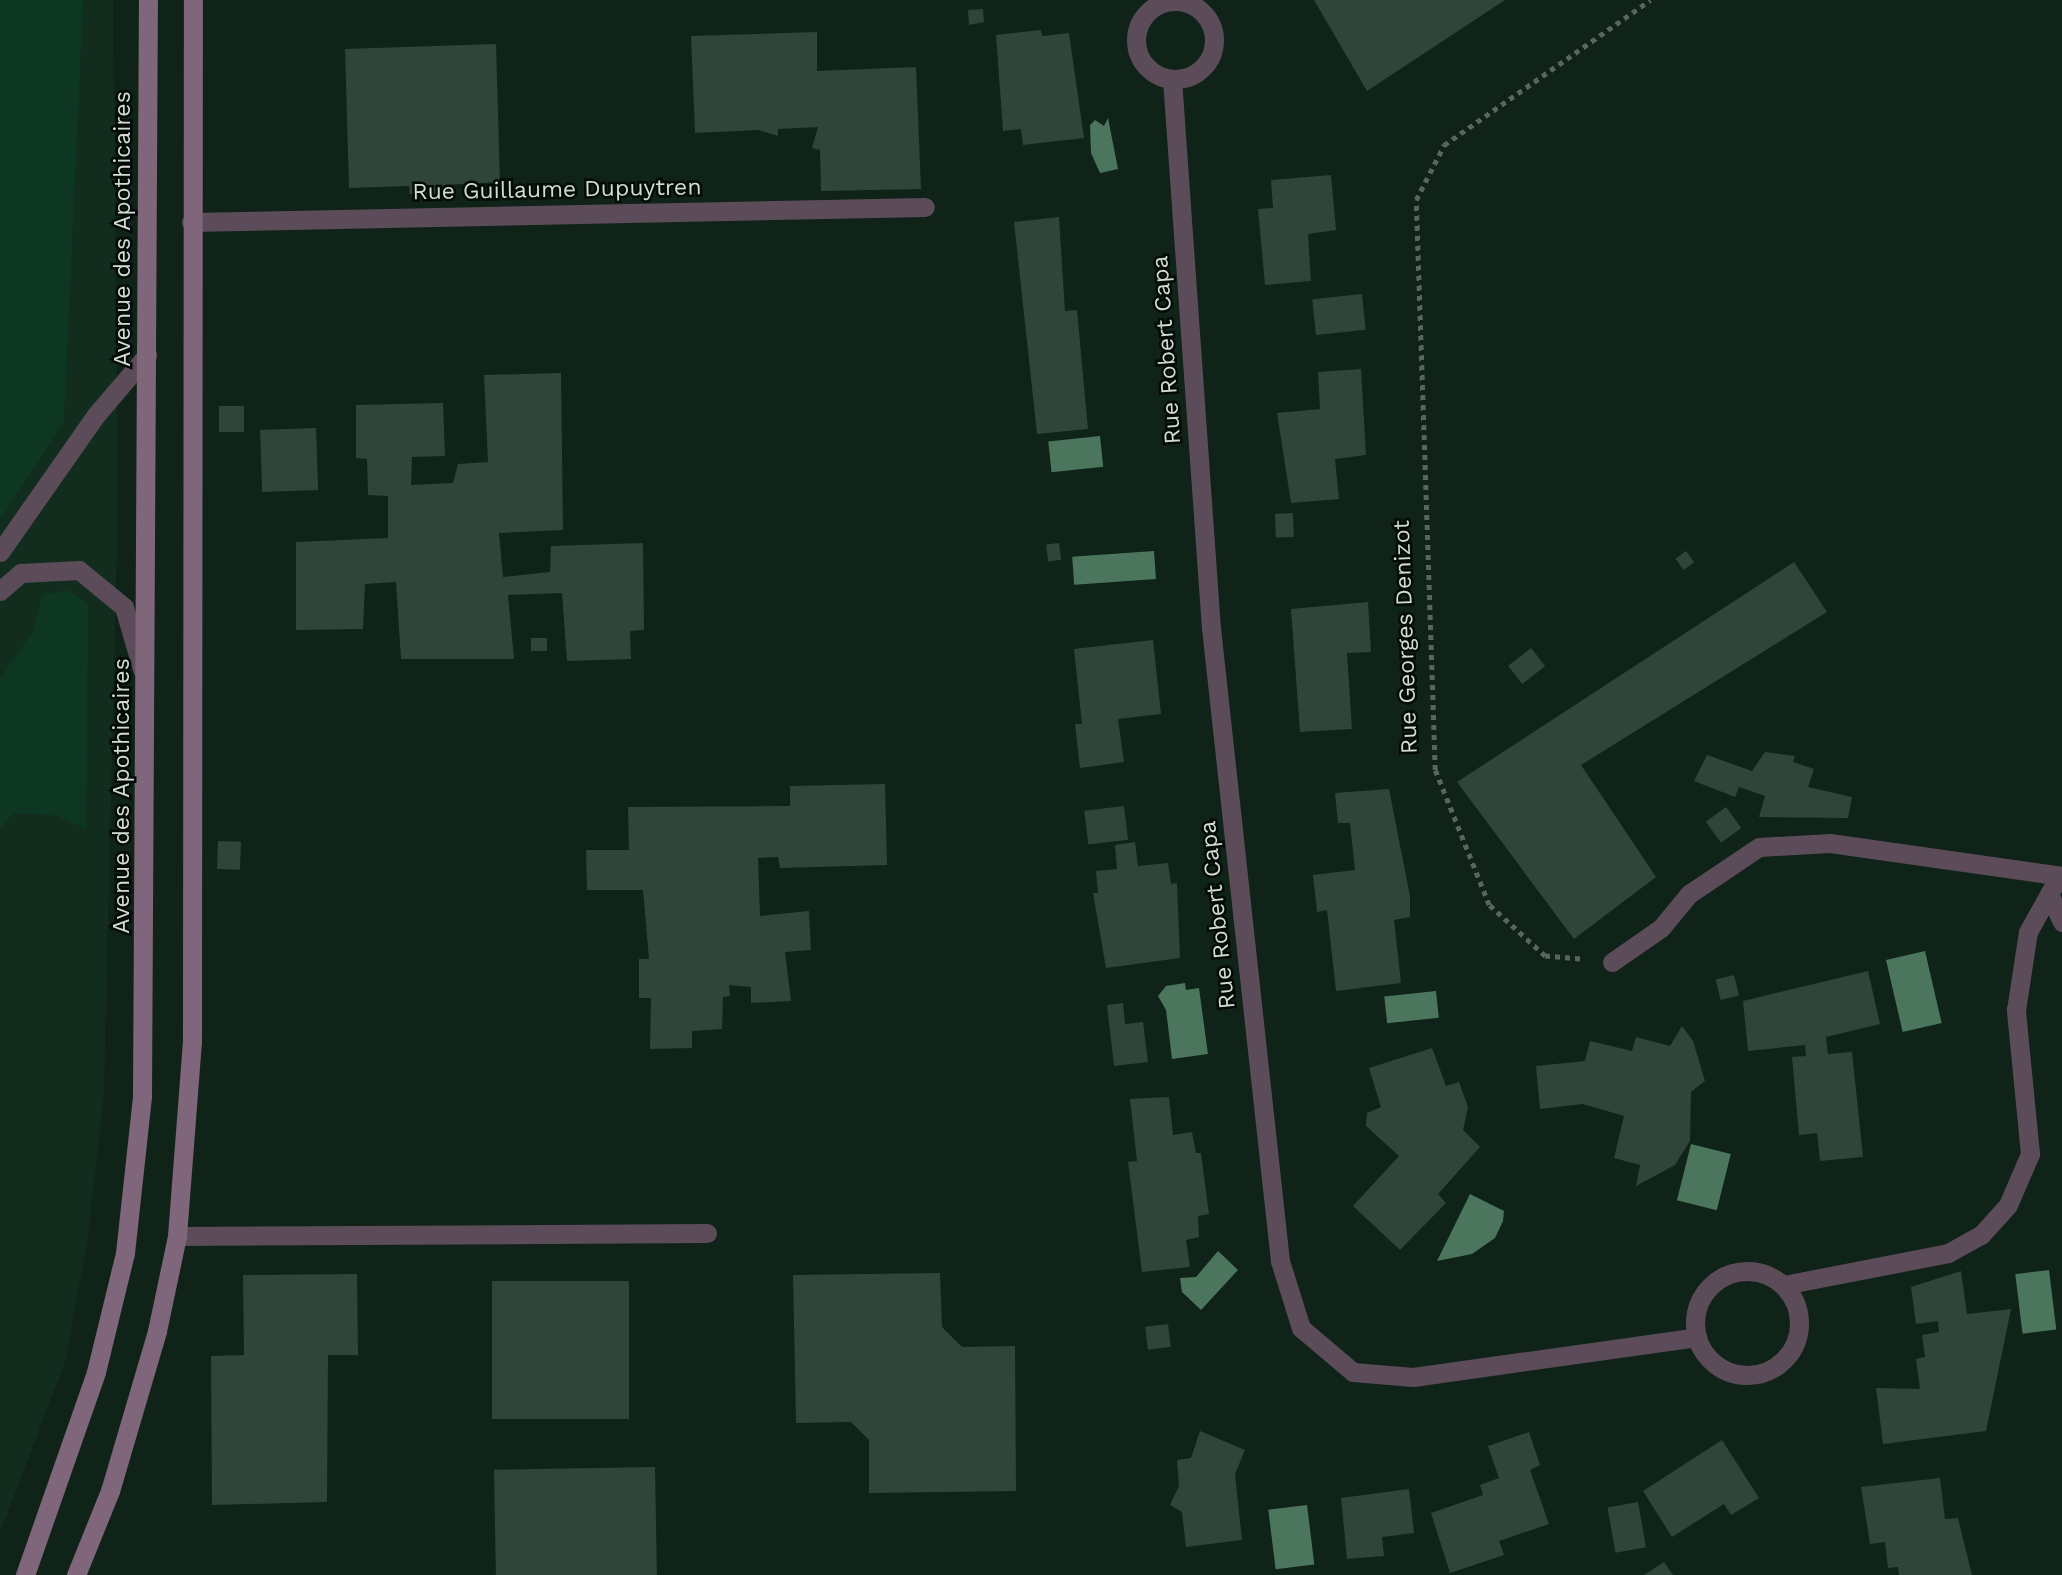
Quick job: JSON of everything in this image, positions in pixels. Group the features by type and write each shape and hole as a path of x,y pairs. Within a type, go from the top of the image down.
{"main road":[{"name":"Avenue des Apothicaires","path":"25,1575 96,1372 125,1253 142,1096 147,686 148,0"},
{"path":"76,1575 110,1491 157,1331 177,1236 192,1042 193,0"}],"street":[{"path":"1197,3 1212,25 1213,51 1198,72 1172,79 1141,60 1136,35 1158,5 1197,3"},
{"name":"Rue Robert Capa","path":"1172,79 1210,628 1280,1261 1301,1328 1353,1372 1413,1377 1697,1337"},
{"name":"Rue Guillaume Dupuytren","path":"191,222 925,207"},
{"path":"0,552 96,415 147,355"},
{"path":"0,591 21,573 79,570 124,607 147,686"},
{"path":"1612,962 1661,929 1689,894 1759,846 1830,843 2056,883"},
{"path":"2056,883 2062,922"},
{"path":"1784,1285 1948,1253 1981,1235 2008,1205 2030,1154 2016,1010 2028,932 2056,883"},
{"path":"177,1236 707,1233"},
{"path":"1754,1271 1784,1285 1798,1309 1798,1336 1774,1368 1748,1376 1721,1369 1697,1337 1699,1303 1721,1277 1754,1271"}],"path":[{"name":"Rue Georges Denizot","path":"1612,962 1545,956 1489,905 1435,769 1416,200 1444,145 1650,0"}],"shaded area":[{"path":"0,0 113,0 118,495 104,1093 88,1236 66,1359 0,1533"},
{"path":"0,0 83,0 64,421 0,520"},
{"path":"1108,118 1118,169 1100,173 1091,153 1090,125 1095,120 1104,126"},
{"path":"1100,436 1103,467 1052,472 1048,441"},
{"path":"1154,551 1156,579 1074,585 1072,557"},
{"path":"67,590 88,604 86,829 54,815 14,813 0,829 0,679 33,631 43,595"},
{"path":"1925,951 1942,1023 1903,1032 1886,960"},
{"path":"1185,983 1186,990 1199,988 1208,1054 1172,1059 1166,1010 1158,996 1166,986"},
{"path":"1436,991 1439,1018 1387,1023 1384,996"},
{"path":"1691,1144 1731,1154 1717,1210 1677,1200"},
{"path":"1470,1194 1504,1211 1503,1221 1495,1238 1472,1254 1437,1261"},
{"path":"1218,1251 1238,1270 1201,1310 1182,1292 1180,1278 1196,1277"},
{"path":"2049,1270 2056,1330 2023,1334 2015,1274"},
{"path":"1307,1505 1314,1565 1276,1569 1268,1510"}],"building":[{"path":"1314,0 1505,0 1367,91"},
{"path":"983,9 984,22 969,25 968,10"},
{"path":"1041,30 1042,36 1069,33 1084,138 1023,145 1021,129 1003,131 996,35"},
{"path":"817,32 817,71 916,67 921,189 821,191 820,150 812,148 818,127 778,129 778,136 759,130 695,133 691,36"},
{"path":"496,44 500,182 444,185 445,193 422,194 410,194 409,186 349,188 345,49"},
{"path":"1331,175 1336,230 1308,234 1311,281 1265,285 1258,209 1273,208 1271,180"},
{"path":"1059,217 1065,311 1077,310 1088,429 1037,434 1014,222"},
{"path":"1362,294 1366,330 1316,335 1312,299"},
{"path":"1361,369 1366,455 1335,459 1339,499 1291,503 1277,413 1320,409 1318,372"},
{"path":"561,373 563,530 499,533 503,577 550,572 551,546 643,543 644,630 630,631 631,659 567,661 562,593 508,595 514,659 401,659 396,582 365,584 363,629 296,630 296,542 388,538 388,496 368,495 367,459 356,458 356,405 443,403 445,456 412,457 411,485 453,483 458,464 488,462 484,375"},
{"path":"219,406 244,406 244,432 219,432"},
{"path":"316,428 318,490 262,492 260,430"},
{"path":"1293,513 1294,537 1276,538 1275,514"},
{"path":"1059,543 1061,560 1048,561 1046,545"},
{"path":"1686,551 1694,562 1684,570 1675,559"},
{"path":"1794,562 1827,612 1581,765 1656,877 1574,939 1457,782"},
{"path":"1368,602 1371,652 1347,653 1352,729 1300,732 1291,609"},
{"path":"531,638 547,638 547,651 531,651"},
{"path":"1153,640 1161,714 1118,719 1124,762 1080,768 1075,724 1082,724 1074,649"},
{"path":"1531,648 1545,666 1522,684 1508,666"},
{"path":"1765,752 1795,756 1793,762 1814,769 1808,787 1852,797 1848,818 1759,817 1765,796 1739,787 1735,797 1694,781 1707,755 1752,771"},
{"path":"885,784 887,865 780,868 778,857 758,858 760,916 809,911 811,950 785,952 791,1001 751,1003 751,987 729,985 730,996 723,997 722,1029 692,1031 692,1048 650,1049 651,998 639,998 639,959 649,959 643,890 587,890 586,850 629,850 628,807 790,806 790,786"},
{"path":"1389,789 1410,896 1410,917 1394,920 1401,983 1336,991 1327,910 1317,912 1313,875 1355,870 1350,823 1338,823 1335,793"},
{"path":"1124,806 1128,840 1088,845 1084,811"},
{"path":"1726,807 1741,828 1721,843 1706,822"},
{"path":"218,841 241,842 240,870 217,869"},
{"path":"1135,842 1138,866 1168,863 1171,884 1177,883 1180,958 1106,968 1093,893 1098,893 1096,871 1117,869 1115,845"},
{"path":"1868,971 1880,1024 1826,1037 1828,1054 1852,1052 1863,1157 1820,1161 1817,1133 1799,1135 1792,1057 1806,1056 1805,1045 1748,1051 1743,1001"},
{"path":"1734,975 1739,995 1721,1000 1716,980"},
{"path":"1123,1003 1125,1024 1143,1022 1148,1062 1114,1066 1107,1005"},
{"path":"1682,1026 1693,1041 1705,1081 1691,1092 1690,1141 1675,1165 1636,1186 1640,1165 1614,1158 1624,1116 1583,1104 1540,1109 1536,1066 1585,1061 1590,1041 1632,1051 1636,1037 1670,1046"},
{"path":"1432,1048 1446,1086 1459,1082 1468,1107 1463,1130 1480,1147 1438,1194 1446,1203 1400,1250 1353,1206 1399,1156 1366,1126 1367,1113 1381,1107 1369,1068"},
{"path":"1169,1097 1173,1135 1192,1132 1196,1153 1201,1153 1209,1214 1198,1216 1199,1237 1186,1240 1190,1267 1142,1272 1128,1162 1137,1161 1130,1099"},
{"path":"1961,1271 1967,1314 2011,1309 1986,1431 1883,1444 1876,1388 1920,1389 1916,1359 1925,1357 1922,1335 1939,1332 1938,1321 1916,1324 1911,1287"},
{"path":"940,1273 942,1327 962,1347 1015,1346 1016,1491 869,1493 869,1440 851,1422 796,1423 793,1275"},
{"path":"357,1274 358,1355 328,1355 327,1502 212,1505 211,1356 244,1355 243,1275"},
{"path":"492,1281 629,1281 629,1419 492,1419"},
{"path":"1168,1324 1171,1347 1148,1350 1145,1327"},
{"path":"1200,1431 1245,1450 1235,1474 1242,1540 1186,1547 1182,1512 1170,1505 1179,1486 1177,1460 1191,1458"},
{"path":"1529,1432 1540,1465 1530,1470 1549,1524 1499,1541 1504,1555 1450,1573 1431,1513 1483,1495 1480,1485 1499,1478 1488,1446"},
{"path":"1722,1440 1759,1498 1731,1515 1724,1504 1672,1537 1643,1491"},
{"path":"655,1467 657,1575 496,1575 494,1470"},
{"path":"1940,1478 1945,1519 1958,1518 1972,1575 1899,1575 1898,1567 1888,1568 1885,1542 1870,1544 1861,1487"},
{"path":"1409,1489 1414,1533 1382,1537 1384,1556 1347,1559 1341,1498"},
{"path":"1638,1502 1646,1547 1615,1553 1607,1507"},
{"path":"1664,1562 1673,1575 1644,1575"}]}
